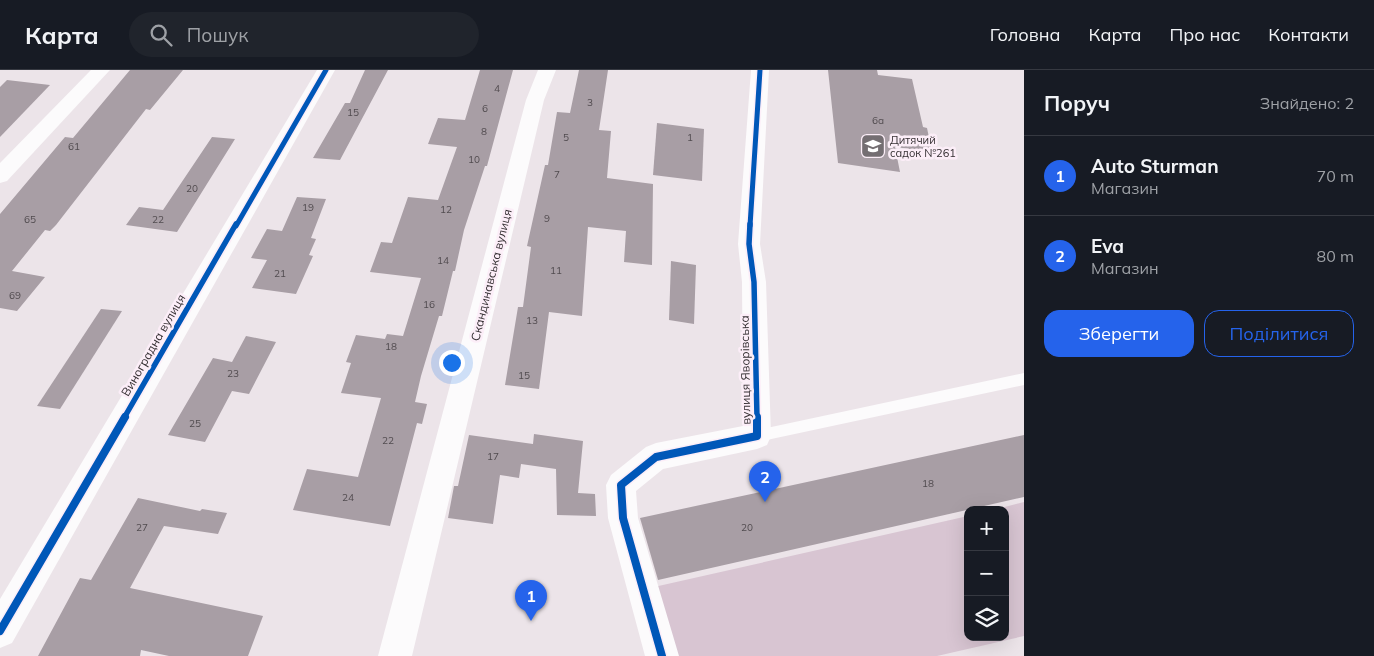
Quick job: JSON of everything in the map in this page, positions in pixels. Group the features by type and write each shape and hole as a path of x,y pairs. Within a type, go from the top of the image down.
{"street":[{"path":"0,176 101,70"},
{"name":"Виноградна вулиця","path":"0,630 326,70"},
{"name":"Скандинавська вулиця","path":"395,656 535,100 547,70"},
{"name":"вулиця Яворівська","path":"662,656 623,518 621,485 656,457 758,436 754,282 749,244 760,70"}],"lane":[{"path":"758,436 1024,379"}],"shaded area":[{"path":"1024,502 1024,636 1009,639 1009,506"},
{"path":"964,517 964,641 1002,641 937,656 675,656 654,587"}],"building":[{"path":"130,70 183,70 150,110 146,109 56,225 50,231 45,230 12,271 45,277 17,311 0,308 0,214 65,137 73,138"},
{"path":"365,70 388,70 340,160 313,158 345,103 350,103"},
{"path":"480,70 513,70 487,166 485,166 464,230 442,316 439,316 421,376 415,402 427,404 422,424 417,423 390,526 293,510 307,469 358,477 381,398 341,393 351,363 346,362 356,335 385,339 387,334 403,336 421,278 370,272 381,242 392,243 408,197 438,200 457,147 428,144 438,118 465,120"},
{"path":"579,70 608,70 599,130 611,131 607,178 653,184 652,265 624,262 626,231 588,227 582,316 549,312 539,389 505,385 518,307 523,307 531,247 527,246 545,165 548,165 557,112 570,113"},
{"path":"828,70 877,70 878,75 912,79 923,127 927,128 932,152 895,147 900,172 838,163"},
{"path":"7,80 50,85 0,137 0,87"},
{"path":"657,123 704,129 702,181 653,175"},
{"path":"212,137 235,139 177,232 126,225 139,207 163,210"},
{"path":"297,197 326,199 311,238 316,239 309,255 313,256 296,294 252,288 267,260 251,258 267,229 282,231"},
{"path":"671,261 696,265 694,324 669,320"},
{"path":"101,309 122,311 60,409 37,406"},
{"path":"246,336 276,342 249,394 232,391 205,442 168,435 213,358 232,362"},
{"path":"534,434 583,441 578,493 595,494 596,516 557,515 556,469 521,464 519,478 500,475 493,524 448,518 454,486 458,486 469,435 533,444"},
{"path":"1024,435 1024,497 984,506 964,506 964,511 658,580 640,518"},
{"path":"138,498 200,511 202,509 227,513 218,534 164,526 130,588 263,616 248,656 169,656 141,650 140,656 38,656 80,578 91,580"}],"cycle path":[{"path":"0,631 326,70"},
{"path":"662,656 623,518 621,485 656,457 757,436 754,282 749,244 760,70"}],"place":[{"name":"Дитячий садок №261","path":"873,146"},
{"name":"Eva","path":"765,502"},
{"name":"Auto Sturman","path":"531,621"}]}
